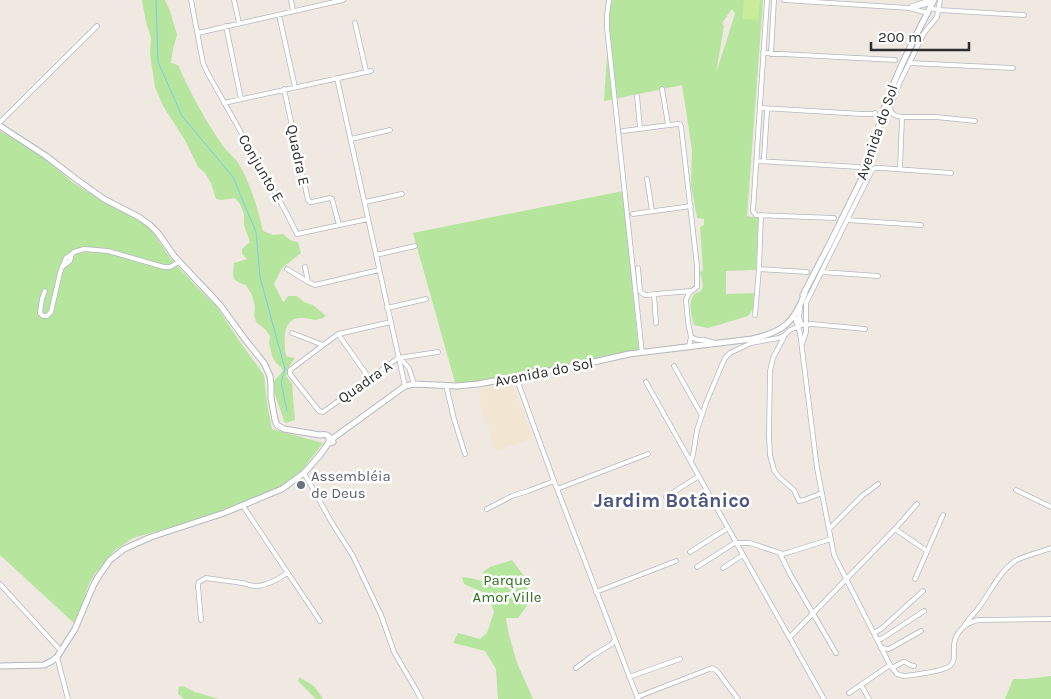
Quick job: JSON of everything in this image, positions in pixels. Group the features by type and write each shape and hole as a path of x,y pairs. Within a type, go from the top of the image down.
{"street":[{"name":"Conjunto E","path":"191,0 203,63 207,72 288,214 297,234 338,225"},
{"path":"234,0 240,23"},
{"path":"290,0 293,11"},
{"path":"198,33 344,0"},
{"path":"609,0 607,28 642,353"},
{"path":"767,0 754,211 756,215 834,218"},
{"path":"771,54 774,0"},
{"path":"784,0 909,8 928,5"},
{"path":"940,0 936,20 924,32 898,86 890,111 894,115 902,116 975,121"},
{"path":"909,8 921,2 939,10 1024,15"},
{"name":"Avenida do Sol","path":"792,316 870,162 883,111 922,24 928,5"},
{"path":"279,14 295,88"},
{"path":"356,24 366,71"},
{"path":"0,122 97,26"},
{"path":"226,26 241,99"},
{"path":"764,32 772,32"},
{"path":"763,54 895,60"},
{"path":"910,62 1013,68"},
{"path":"224,102 371,71"},
{"path":"338,78 405,386"},
{"path":"662,89 668,124"},
{"name":"Quadra E","path":"284,90 308,200 312,202 332,199 338,225"},
{"path":"637,96 640,128"},
{"path":"760,108 862,114 875,113"},
{"path":"764,158 767,111"},
{"path":"900,169 902,116"},
{"path":"623,131 668,124 679,124 682,126 698,286 690,291 644,295 640,291 638,268"},
{"path":"0,126 46,156 104,199 139,217 150,225 179,262 220,305 264,363 270,376 271,398 277,424 284,430 327,435 331,441"},
{"path":"350,139 390,130"},
{"path":"758,134 766,134"},
{"path":"757,161 859,167"},
{"path":"800,326 806,303 873,169 950,173"},
{"path":"647,179 652,212"},
{"path":"365,202 402,194"},
{"path":"632,214 691,206"},
{"path":"755,315 761,215"},
{"path":"338,225 368,218"},
{"path":"848,220 921,225"},
{"path":"376,255 415,246"},
{"path":"45,291 40,313 43,316 47,316 51,312 62,267 70,261 74,252 84,249 108,251 164,267 170,267 179,262"},
{"path":"305,267 308,282"},
{"path":"287,269 315,285 379,270"},
{"path":"759,269 807,272"},
{"path":"822,272 878,276"},
{"path":"689,346 691,337 686,307 690,291"},
{"name":"Avenida do Sol","path":"0,666 44,665 52,661 76,630 98,577 110,560 118,553 130,545 243,506 282,489 304,473 339,434 405,386 414,384 478,384 629,354 764,336 792,316 800,306 805,293"},
{"path":"654,294 656,323"},
{"path":"387,308 426,299"},
{"path":"800,306 800,333 811,424 834,555 876,639 892,667 899,675 904,676 950,666 954,659 955,639 991,588 1010,566 1018,560 1051,548"},
{"path":"792,316 806,333"},
{"path":"792,316 800,320"},
{"path":"292,333 323,345 338,334 391,322"},
{"path":"822,493 798,501 794,490 774,470 771,461 769,436 770,371 773,358 785,335 800,326 865,329"},
{"path":"800,333 806,333"},
{"path":"802,346 806,333"},
{"path":"338,334 369,378"},
{"path":"691,461 694,455 697,430 702,415 726,358 730,353 751,343 776,339 785,335"},
{"path":"691,337 716,343"},
{"name":"Quadra A","path":"323,345 289,372 319,412 323,412 399,358 438,352"},
{"path":"399,358 408,368 414,384"},
{"path":"674,366 702,415"},
{"path":"516,377 637,698 714,668 738,699"},
{"path":"646,382 824,699"},
{"path":"446,385 465,454"},
{"path":"557,489 648,454"},
{"path":"304,473 353,556 382,615 394,652 421,699"},
{"path":"666,497 699,476"},
{"path":"487,510 512,496 554,481"},
{"path":"829,529 862,496 878,484"},
{"path":"1016,490 1051,507"},
{"path":"790,637 917,504"},
{"path":"243,506 320,621"},
{"path":"915,579 943,515"},
{"path":"690,552 728,528"},
{"path":"895,528 927,551"},
{"path":"697,567 736,543 750,543 780,554 831,539"},
{"path":"780,554 836,653"},
{"path":"723,568 743,555"},
{"path":"596,592 676,561"},
{"path":"201,620 198,586 199,582 206,578 259,586 277,579 287,572"},
{"path":"0,584 61,651"},
{"path":"874,633 881,629 923,591"},
{"path":"876,639 886,636 924,611"},
{"path":"964,626 978,620 1051,619"},
{"path":"882,648 889,649 920,631"},
{"path":"576,668 610,646 615,640"},
{"path":"57,656 68,699"},
{"path":"629,677 680,659"},
{"path":"849,693 903,662 914,666"},
{"path":"861,685 869,699"}],"shaded area":[{"path":"511,381 533,437 496,451 479,400 481,395 480,389"}],"green space":[{"path":"142,0 165,0 177,35 171,63 178,65 210,126 244,173 251,189 263,231 273,235 283,234 290,240 298,242 301,253 282,268 274,284 282,300 284,302 288,296 297,296 304,302 313,305 326,316 318,320 296,318 287,325 285,337 286,356 295,358 286,376 292,384 295,420 285,423 274,392 274,381 283,371 272,356 269,342 270,336 256,322 252,295 246,285 237,282 234,278 234,263 247,259 242,254 242,249 250,242 244,225 244,214 235,198 216,199 211,183 205,173 198,167 185,140 163,106 155,87 150,54 151,38"},
{"path":"612,0 763,0 747,216 758,218 756,270 726,271 726,294 754,293 753,309 748,316 708,328 694,325 691,313 692,298 694,294 701,291 703,285 700,272 703,270 700,227 704,225 704,219 697,218 691,185 692,150 682,85 604,101","holes":["732,9 735,14 716,73 724,26 722,23"]},
{"path":"744,0 760,0 758,20 742,19"},
{"path":"0,131 43,156 72,182 147,226 171,259 217,307 264,375 272,429 323,443 300,473 282,486 201,519 133,538 114,551 89,584 75,624 0,555"},
{"path":"623,191 639,354 456,386 413,233"},
{"name":"Parque Amor Ville","path":"512,560 527,580 529,603 518,618 506,618 517,663 533,699 498,699 496,669 485,651 453,643 458,633 480,639 487,633 494,612 487,594 464,584 462,577 482,581 483,572 490,567"},
{"path":"1051,676 1051,699 1005,699 1013,679"},
{"path":"299,677 314,686 323,699 316,699 298,681"},
{"path":"183,686 195,692 219,699 184,699 178,694 179,687"}],"waterway":[{"path":"156,0 158,62 182,116 233,177 256,232 260,277 285,369 281,382 287,411"}],"place":[{"name":"Assembléia de Deus","path":"301,485"}],"district":[{"name":"Jardim Botânico","path":"672,500"}]}
